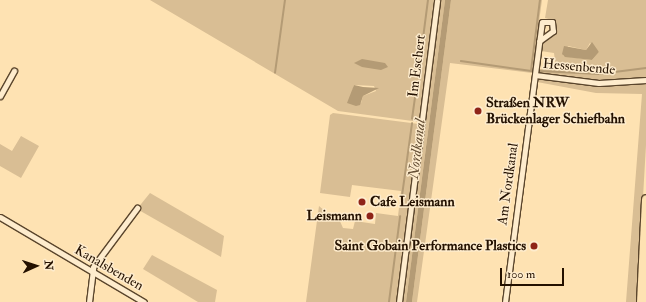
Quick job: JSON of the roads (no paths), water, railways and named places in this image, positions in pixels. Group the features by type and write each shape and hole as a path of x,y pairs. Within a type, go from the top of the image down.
{"highway":[{"path":"641,302 646,199"}],"street":[{"name":"Im Eschert","path":"399,302 437,0"},
{"name":"Am Nordkanal","path":"505,302 539,41 542,22 550,21 554,28 539,41"},
{"path":"0,96 14,71"},
{"name":"Hessenbende","path":"535,75 599,83 646,80"},
{"path":"89,302 93,267 137,208"},
{"name":"Kanalsbenden","path":"0,217 144,302"}],"waterway":[{"path":"275,73 285,0"},
{"path":"418,77 428,0"},
{"path":"461,61 531,71 540,0"},
{"path":"540,71 599,74 646,68"},
{"name":"Nordkanal","path":"412,119 417,82"},
{"name":"Nordkanal","path":"401,203 412,124"},
{"path":"389,302 400,217"}],"place":[{"name":"Straßen NRW Brückenlager Schiefbahn","path":"478,111"},
{"name":"Cafe Leismann","path":"362,202"},
{"name":"Leismann","path":"370,216"},
{"name":"Saint Gobain Performance Plastics","path":"534,246"}]}
